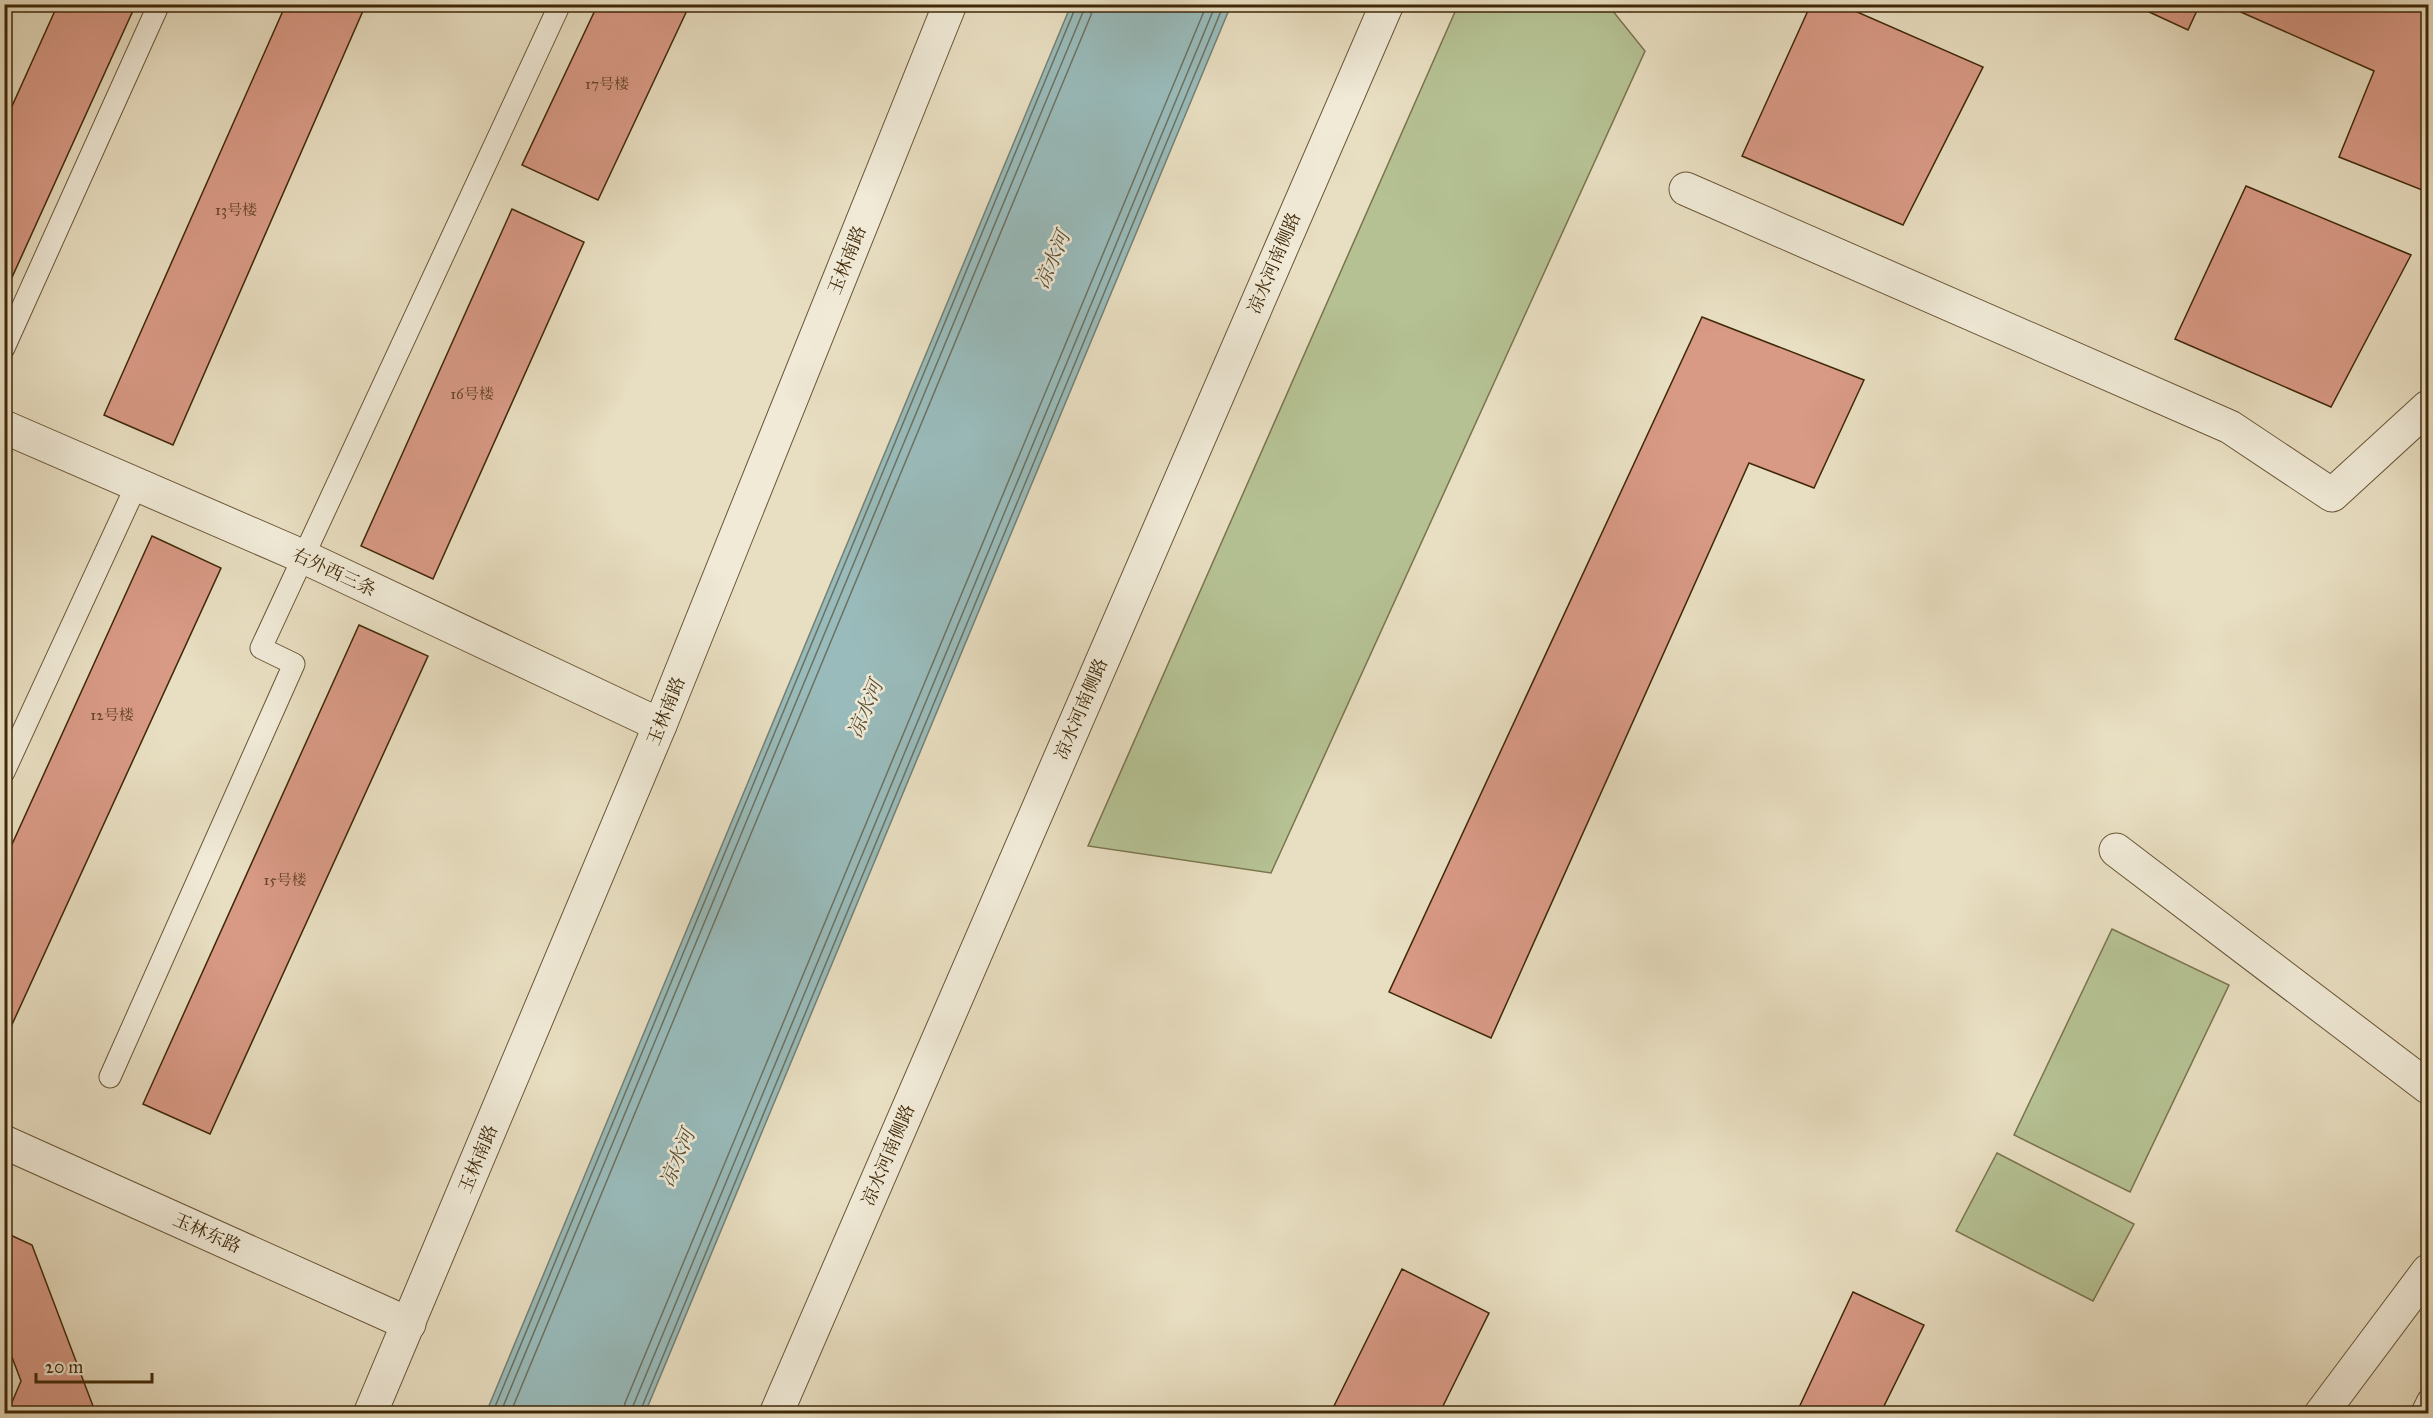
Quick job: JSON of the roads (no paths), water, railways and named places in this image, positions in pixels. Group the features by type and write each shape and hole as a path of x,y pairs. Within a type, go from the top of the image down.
{"street":[{"name":"玉林南路","path":"370,1413 660,725 950,4"},
{"name":"凉水河南侧路","path":"776,1413 1387,4"},
{"path":"1686,189 2230,427 2332,495 2428,407"},
{"name":"右外西三条","path":"4,427 304,557 660,725"},
{"path":"2116,850 2428,1087"},
{"name":"玉林东路","path":"4,1142 409,1324"},
{"path":"2321,1413 2428,1271"}],"lane":[{"path":"4,348 159,4"},
{"path":"110,1077 294,664 261,648 560,4"},
{"path":"4,772 136,486"},
{"path":"2421,1413 2428,1400"}],"water":[{"name":"凉水河","path":"1071,5 1231,5 645,1413 486,1413"}]}
